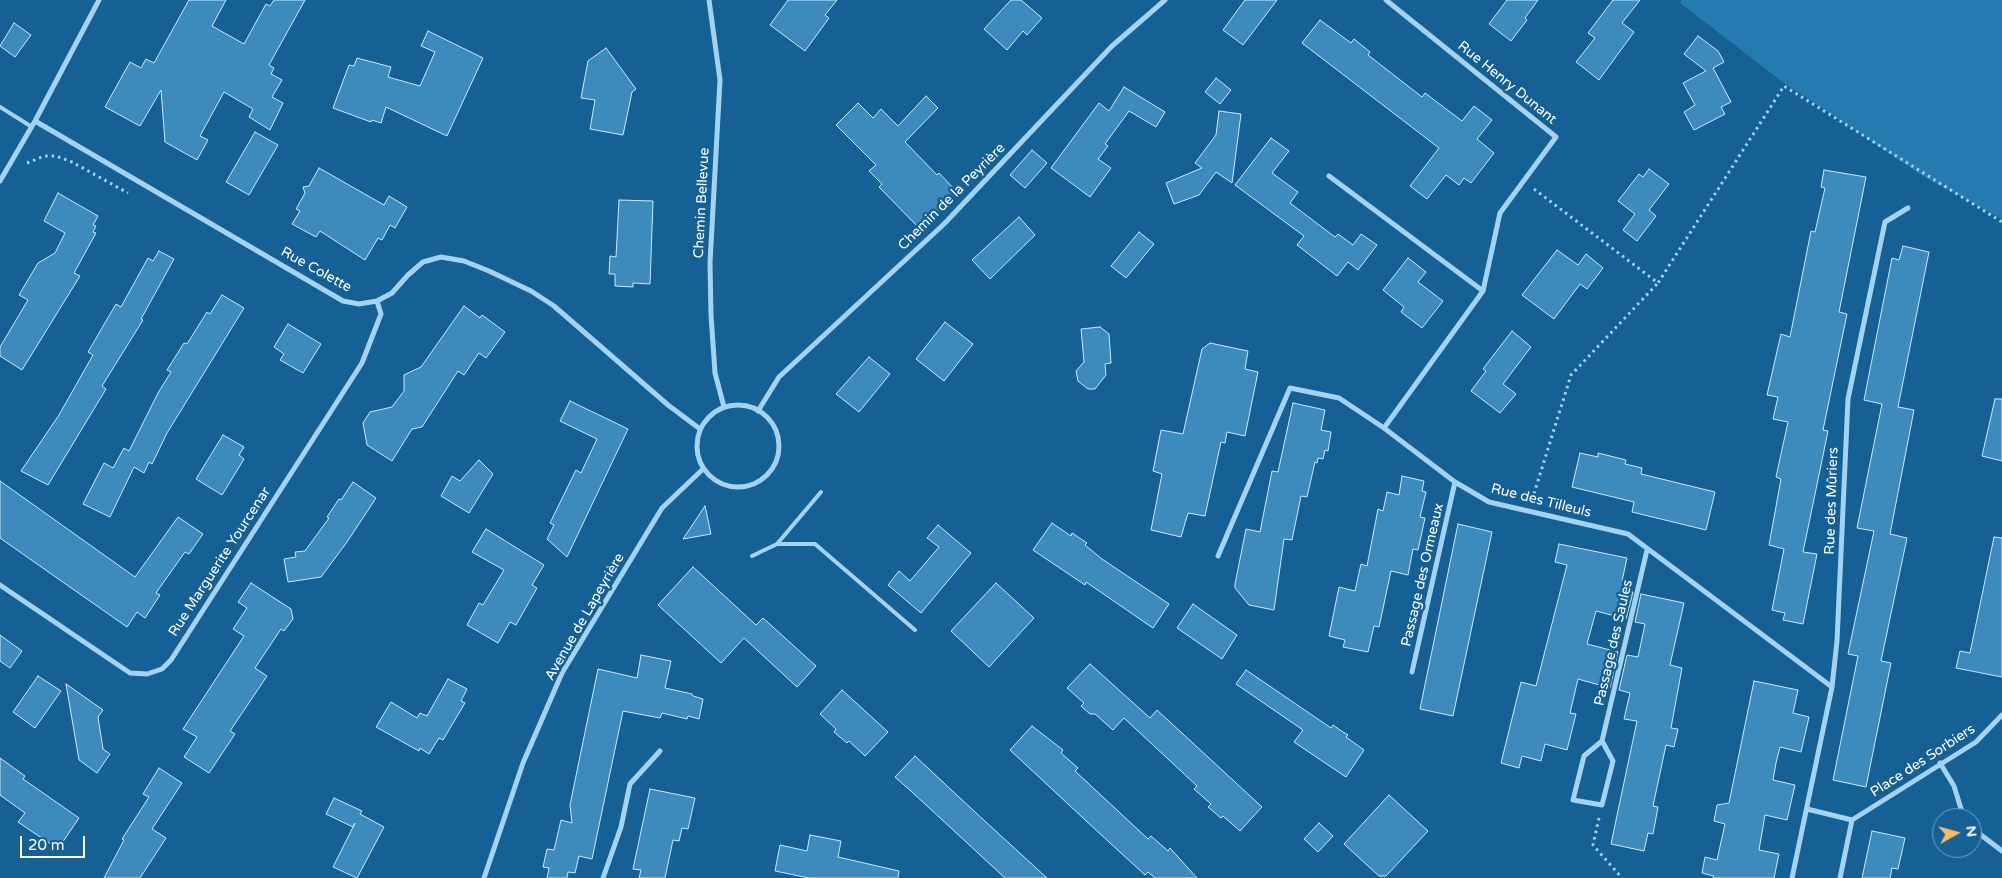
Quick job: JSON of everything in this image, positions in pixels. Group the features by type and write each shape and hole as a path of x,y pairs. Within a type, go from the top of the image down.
{"street":[{"path":"0,180 32,128 98,0"},
{"name":"Chemin Bellevue","path":"710,0 720,80 710,263 711,315 715,373 724,407"},
{"name":"Chemin de la Peyrière","path":"758,411 779,377 944,224 1112,46 1165,0"},
{"name":"Rue Henry Dunant","path":"1384,428 1483,291 1500,214 1556,136 1386,0"},
{"name":"Rue Colette","path":"35,121 343,301 359,304 377,301"},
{"path":"1329,176 1483,291"},
{"name":"Rue des Mûriers","path":"1792,878 1832,687 1837,640 1848,399 1885,222 1908,208"},
{"path":"377,301 392,293 408,275 424,262 441,257 464,261 531,291 554,306 668,406 700,429"},
{"name":"Rue Marguerite Yourcenar","path":"0,585 130,673 147,674 162,669 171,660 362,363 381,314 377,301"},
{"name":"Rue des Tilleuls","path":"1218,556 1290,388 1339,398 1384,428 1455,482 1489,502 1628,534 1832,687"},
{"path":"742,405 758,411 768,419 775,429 778,441 778,454 774,466 767,476 757,483 733,488 711,478 703,469 696,449 700,429 714,412 724,407 742,405"},
{"name":"Avenue de Lapeyrière","path":"484,878 523,763 562,673 662,508 703,469"},
{"name":"Passage des Ormeaux","path":"1412,672 1455,482"},
{"name":"Passage des Saules","path":"1602,741 1647,550"},
{"name":"Place des Sorbiers","path":"1852,820 1976,742 2002,715"},
{"path":"1602,741 1613,761 1602,805 1573,800 1584,756 1602,741"},
{"path":"603,878 621,827 630,784 660,751"},
{"path":"1940,763 1954,786 1961,808"},
{"path":"1807,809 1852,820 1840,878"},
{"path":"1982,836 2002,851"}],"lane":[{"path":"0,106 32,128"},
{"path":"752,556 777,544 821,492"},
{"path":"777,544 815,544 914,630"}],"path":[{"path":"1528,511 1571,375 1658,283 1784,86 2002,222"},
{"path":"20,167 38,158 56,156 72,162 129,194"},
{"path":"1523,181 1658,283"},
{"path":"1602,805 1593,845 1622,878"}],"shaded area":[{"path":"1682,0 2002,0 2002,219 1926,178 1780,80 1680,3"}],"building":[{"path":"189,0 226,0 212,26 244,44 266,4 270,6 274,0 305,0 269,65 274,68 271,74 282,80 272,97 283,103 270,130 249,117 253,109 224,92 200,136 208,140 197,160 165,142 161,90 140,126 105,107 130,62 141,68 146,59 154,63"},
{"path":"788,0 837,0 825,15 829,18 805,51 770,25"},
{"path":"1011,0 1021,0 1042,18 1027,35 1023,31 1007,50 984,29"},
{"path":"1245,0 1277,0 1243,45 1223,30"},
{"path":"1507,0 1538,0 1525,18 1527,20 1511,41 1489,24"},
{"path":"1613,0 1640,0 1622,23 1634,32 1599,80 1576,62 1595,38 1588,33"},
{"path":"1320,20 1351,43 1354,39 1370,52 1368,55 1422,97 1425,93 1462,121 1474,106 1492,120 1477,139 1494,153 1471,183 1464,178 1459,185 1446,175 1427,199 1410,186 1439,148 1302,43"},
{"path":"14,23 31,35 15,57 0,46"},
{"path":"428,31 483,58 447,136 386,107 381,123 372,120 371,122 333,108 349,65 354,66 357,58 391,67 388,77 420,86 435,52 421,46"},
{"path":"1698,36 1718,51 1724,62 1713,68 1731,102 1721,107 1725,114 1694,130 1684,112 1695,105 1683,83 1706,71 1684,54"},
{"path":"606,48 636,89 632,92 623,135 590,129 595,100 581,98 588,61"},
{"path":"1216,78 1231,90 1220,104 1205,92"},
{"path":"1124,87 1165,112 1156,127 1129,111 1105,144 1108,146 1098,159 1111,168 1090,197 1051,168 1099,103 1109,111"},
{"path":"926,96 938,108 905,142 937,175 939,173 957,192 920,229 879,187 882,184 869,171 876,165 836,125 858,103 873,118 881,109 898,126"},
{"path":"1219,111 1241,114 1232,183 1216,172 1199,195 1174,204 1166,183 1202,168 1195,163 1216,135"},
{"path":"255,132 278,145 249,195 226,182"},
{"path":"1271,138 1289,151 1272,173 1298,192 1290,203 1335,237 1338,234 1353,245 1361,234 1377,245 1358,270 1348,262 1337,276 1297,245 1304,236 1235,185"},
{"path":"1032,150 1047,163 1025,188 1010,175"},
{"path":"319,168 384,205 389,196 407,207 395,228 390,225 382,240 378,238 365,260 320,231 316,237 292,224 300,211 296,209 305,193 303,187 309,186"},
{"path":"1649,169 1669,184 1649,210 1656,216 1637,241 1623,230 1635,214 1618,201 1639,174 1643,177"},
{"path":"1824,170 1866,177 1839,312 1847,314 1823,430 1828,431 1803,552 1817,554 1803,624 1783,620 1785,613 1772,610 1784,549 1769,545 1781,479 1776,477 1788,422 1773,419 1778,397 1767,395 1781,334 1790,337 1811,231 1815,232 1825,188 1821,187"},
{"path":"58,193 98,216 93,225 96,226 93,232 96,233 74,273 80,276 22,370 0,356 0,347 28,300 19,295 38,263 55,253 65,233 44,221"},
{"path":"619,200 653,201 650,284 633,283 633,287 615,286 615,274 609,274 610,256 616,257"},
{"path":"1019,217 1035,235 990,279 972,260"},
{"path":"1139,232 1154,244 1126,278 1111,266"},
{"path":"1903,246 1929,252 1898,407 1914,410 1890,534 1907,538 1881,661 1891,663 1866,787 1833,780 1858,656 1848,654 1874,531 1857,528 1882,404 1864,400 1892,258 1899,260"},
{"path":"1557,250 1578,265 1586,254 1603,268 1587,289 1580,284 1554,319 1522,295"},
{"path":"159,251 174,259 141,319 143,320 102,386 106,389 48,485 21,471 59,415 93,355 88,352 116,304 121,307 148,258 153,261"},
{"path":"1408,258 1426,272 1418,282 1443,301 1422,328 1401,312 1404,307 1383,290"},
{"path":"222,295 244,308 167,433 152,464 149,462 144,473 134,467 110,517 83,504 104,463 113,468 124,448 129,451 158,393 171,372 167,370 184,343 187,344 207,312 210,314"},
{"path":"464,306 480,318 482,315 505,332 486,358 479,353 464,375 458,371 422,427 412,429 392,461 367,445 363,423 370,412 392,407 404,391 404,375 421,367"},
{"path":"945,322 973,344 944,381 916,359"},
{"path":"288,324 321,344 303,373 280,360 284,354 274,347"},
{"path":"1100,327 1109,334 1111,363 1105,364 1106,375 1095,389 1088,389 1078,381 1076,371 1084,362 1081,329"},
{"path":"1512,331 1531,347 1503,384 1516,394 1500,413 1471,391 1486,371 1483,369"},
{"path":"1210,343 1248,351 1245,369 1258,372 1245,436 1227,432 1225,443 1221,442 1205,516 1188,513 1181,537 1151,530 1162,474 1153,471 1161,430 1183,434 1202,349"},
{"path":"869,357 890,374 859,412 836,394"},
{"path":"1995,399 2002,399 2002,461 1982,456"},
{"path":"570,401 628,429 567,557 547,539 554,525 550,523 576,470 581,473 597,439 560,421"},
{"path":"1293,403 1325,410 1321,430 1331,432 1328,451 1325,450 1323,459 1318,458 1317,463 1315,462 1307,497 1301,496 1292,540 1284,539 1274,610 1249,605 1235,588 1235,584 1246,529 1260,532 1272,471 1278,472"},
{"path":"223,435 244,447 239,455 244,459 222,495 196,479"},
{"path":"1580,453 1598,457 1598,453 1626,460 1625,464 1642,468 1641,474 1715,492 1706,530 1632,512 1634,502 1572,487"},
{"path":"479,460 493,474 469,513 441,496 452,476 460,481"},
{"path":"1402,476 1424,481 1422,491 1426,492 1420,517 1425,518 1418,550 1413,549 1408,575 1391,571 1379,627 1374,626 1368,652 1343,647 1345,640 1329,636 1339,587 1355,591 1361,564 1367,566 1378,509 1383,511 1387,492 1399,495"},
{"path":"0,481 135,577 178,517 203,534 189,554 185,552 156,593 160,595 145,618 137,612 127,627 0,538"},
{"path":"353,482 376,498 321,577 288,582 284,559 296,557 295,552 305,551 329,518 327,517 339,499 341,500"},
{"path":"705,506 711,534 683,539"},
{"path":"1052,523 1071,536 1072,533 1087,543 1085,545 1102,559 1169,604 1153,628 1086,582 1085,585 1033,550"},
{"path":"1458,524 1492,532 1453,716 1420,709"},
{"path":"938,525 971,553 921,613 888,585 899,571 910,581 939,547 927,538"},
{"path":"486,529 544,565 532,585 537,588 516,625 510,622 498,643 467,625 479,603 483,605 504,570 472,552"},
{"path":"1994,537 2002,538 2002,677 1956,668 1960,651 1970,653"},
{"path":"1559,544 1627,558 1622,581 1625,582 1623,590 1633,592 1626,619 1596,611 1587,644 1618,652 1610,688 1578,679 1570,713 1576,714 1567,750 1545,744 1541,761 1522,756 1519,768 1501,763 1521,682 1536,686 1567,565 1555,562"},
{"path":"693,567 756,625 763,618 816,666 797,687 744,638 721,663 658,605"},
{"path":"251,583 291,609 293,619 284,631 281,629 255,668 267,676 230,731 235,734 209,773 184,757 197,737 183,729 244,636 233,629 247,608 238,602"},
{"path":"996,583 1034,618 989,667 951,631"},
{"path":"1641,594 1684,603 1670,665 1682,668 1671,728 1678,729 1674,747 1666,745 1653,806 1658,807 1653,834 1648,833 1644,851 1611,844 1637,721 1624,719 1630,693 1619,690 1627,655 1638,657 1645,624 1635,622"},
{"path":"1193,604 1237,635 1222,659 1177,628"},
{"path":"0,635 22,651 10,668 0,661"},
{"path":"641,655 671,661 665,688 692,694 703,699 699,719 688,716 687,719 662,713 660,718 623,711 592,859 579,856 575,873 568,872 567,878 547,878 549,868 543,867 547,849 554,850 561,820 572,823 570,805 598,669 637,678"},
{"path":"1090,664 1150,718 1157,710 1262,807 1240,831 1223,816 1221,818 1208,807 1211,804 1194,789 1197,786 1124,718 1113,730 1095,714 1090,714 1081,706 1084,703 1067,688"},
{"path":"1246,670 1331,728 1333,725 1348,735 1346,737 1364,750 1346,777 1294,742 1303,730 1236,684"},
{"path":"38,676 61,691 35,728 13,712"},
{"path":"448,679 467,689 461,701 465,703 443,740 439,738 429,754 420,748 419,751 376,727 391,702 417,718 420,713 427,716"},
{"path":"1754,681 1798,690 1793,713 1809,717 1801,752 1780,747 1776,763 1773,780 1795,785 1787,820 1765,815 1759,850 1779,854 1774,878 1713,878 1714,876 1702,873 1705,857 1717,860 1725,824 1714,821 1717,805 1729,803"},
{"path":"66,684 103,710 98,717 103,749 110,754 97,773 79,760"},
{"path":"842,690 888,732 865,756 849,741 847,743 834,732 836,729 820,714"},
{"path":"1032,726 1063,750 1061,753 1078,768 1075,771 1148,839 1151,836 1168,851 1170,848 1197,878 1155,878 1148,872 1145,875 1097,831 1010,750"},
{"path":"915,756 1047,878 1005,878 895,777"},
{"path":"0,758 25,776 23,779 79,818 58,849 18,822 25,813 0,795"},
{"path":"159,768 182,783 152,829 166,838 140,878 104,878 124,840 122,839 149,797 143,794"},
{"path":"650,789 695,798 688,829 682,828 679,841 673,840 665,878 639,878 641,870 633,869"},
{"path":"1389,795 1428,831 1386,876 1379,876 1344,844"},
{"path":"334,798 362,811 360,814 384,827 357,878 333,867 353,827 326,814"},
{"path":"1319,823 1333,836 1318,852 1304,839"},
{"path":"1872,831 1905,838 1898,869 1892,868 1890,878 1862,878"},
{"path":"810,835 841,841 838,857 899,871 898,878 809,878 775,871 780,845 807,851"}]}
